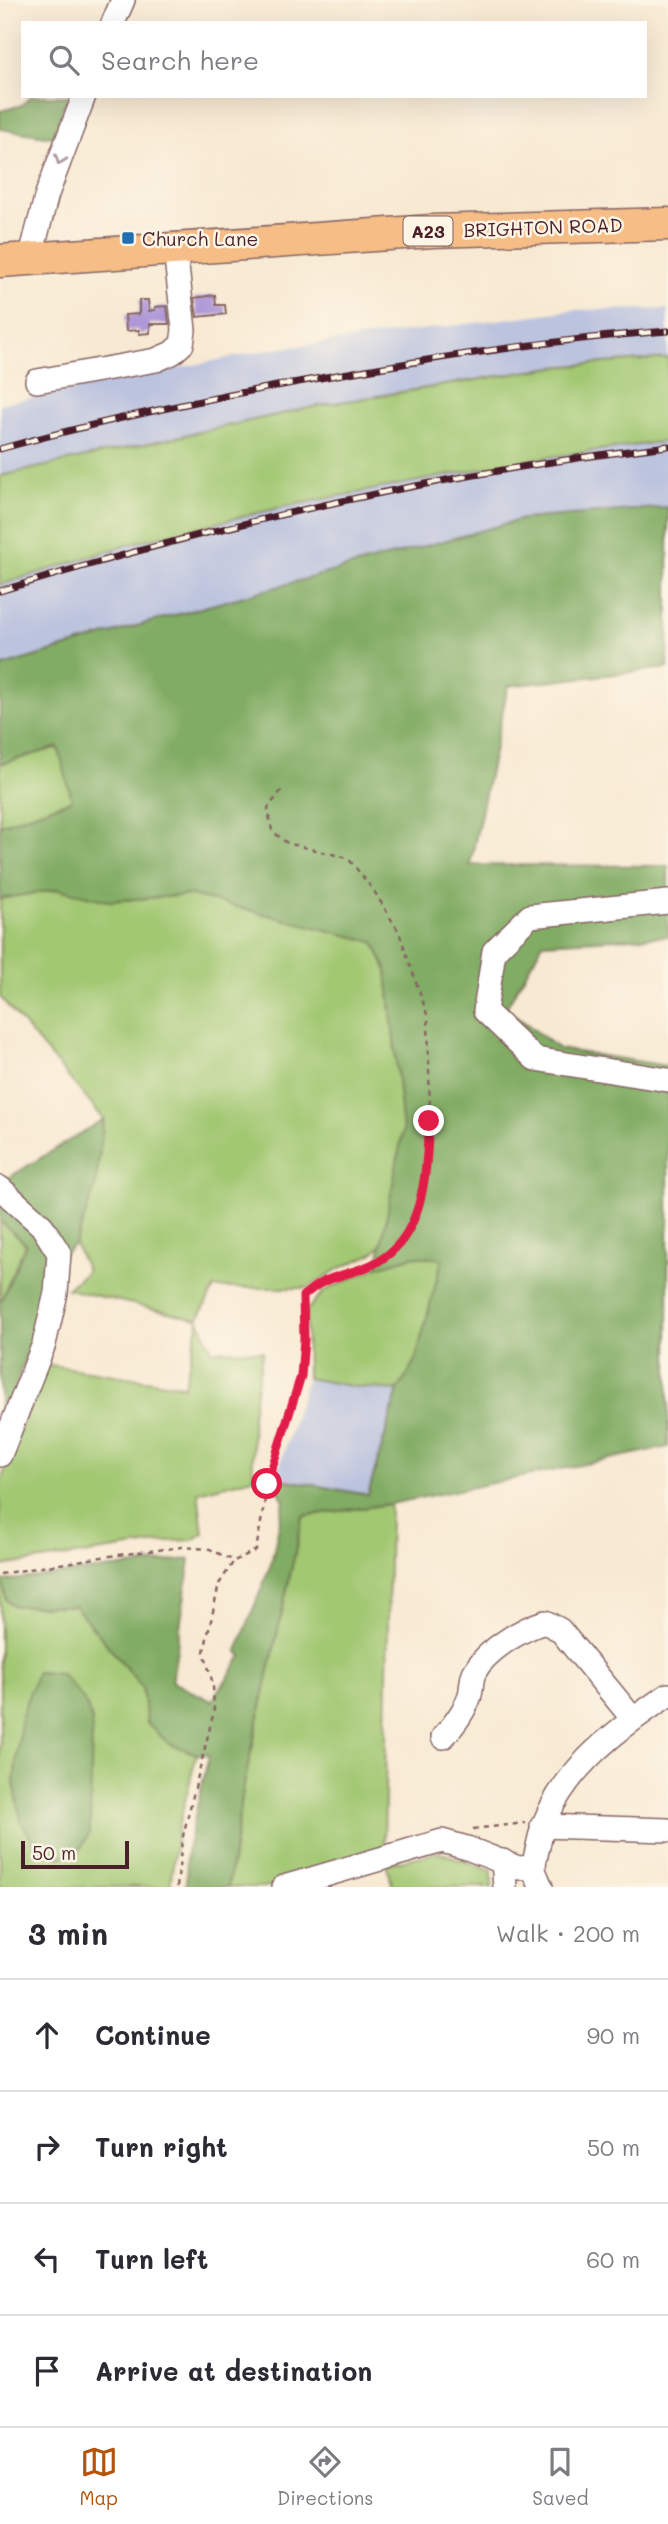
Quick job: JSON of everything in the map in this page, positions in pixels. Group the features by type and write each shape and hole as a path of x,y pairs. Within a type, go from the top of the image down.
{"highway":[{"name":"BRIGHTON ROAD","path":"15,260 432,231 668,224"}],"street":[{"path":"114,21 123,0"},
{"path":"15,260 47,194 83,98"},
{"path":"37,381 156,360 172,353 182,344 184,330 175,249"},
{"path":"668,902 530,916 494,951 485,1011 535,1059 668,1080"},
{"path":"0,1188 43,1226 59,1253 56,1293 44,1344 0,1455"},
{"path":"443,1737 455,1724 470,1694 472,1677 480,1662 526,1628 545,1622 561,1630 633,1719"},
{"path":"284,1887 442,1841 503,1861 537,1877 544,1823 563,1790 587,1758 633,1719 668,1695"},
{"path":"544,1823 668,1830"},
{"path":"503,1861 505,1887"}],"path":[{"path":"177,1887 181,1840 214,1711 213,1684 204,1652 219,1584 234,1561 256,1550 271,1465 301,1376 303,1296 320,1283 377,1262 400,1244 416,1215 425,1181 429,1121 428,1017 399,932 374,891 348,858 286,843 272,831 268,808 284,788"},
{"path":"0,1574 183,1547 210,1549 234,1561"},
{"path":"442,1841 469,1830 544,1823"}],"shaded area":[{"path":"668,309 668,535 157,620 0,667 0,404 268,350 573,310"},
{"path":"307,1378 356,1387 398,1390 368,1495 276,1478"}],"green space":[{"path":"29,98 67,98 52,137 0,129 0,111 22,105"},
{"path":"668,358 668,441 534,459 287,506 137,542 0,585 0,476 317,406 554,367"},
{"path":"668,507 668,668 508,686 470,865 668,866 668,936 543,943 506,1008 559,1049 668,1066 668,1447 390,1504 303,1516 244,1784 228,1887 186,1887 187,1850 209,1755 197,1754 169,1744 147,1723 142,1687 75,1606 14,1606 6,1599 2,1581 190,1559 172,1682 212,1701 242,1656 237,1651 271,1564 284,1501 277,1488 276,1478 368,1495 398,1390 415,1362 442,1259 415,1256 377,1267 403,1130 387,971 374,942 190,895 109,901 58,889 0,899 0,825 72,800 58,747 0,764 0,667 157,620 523,519"},
{"path":"59,747 73,800 0,825 0,764"},
{"path":"58,889 109,901 190,895 374,942 387,971 403,1130 391,1234 372,1254 338,1269 308,1288 214,1288 198,1319 67,1289 87,1271 75,1244 95,1187 104,1119 0,997 0,899"},
{"path":"104,1119 95,1187 75,1244 56,1261 52,1298 27,1352 0,1431 0,1303 26,1244 0,1221 0,1183"},
{"path":"0,1221 26,1244 0,1303"},
{"path":"415,1256 443,1259 415,1362 398,1390 356,1387 307,1378 306,1311 324,1291 377,1267"},
{"path":"199,1321 212,1350 263,1351 252,1414 253,1478 198,1492 203,1533 193,1540 0,1566 0,1484 44,1364 184,1386"},
{"path":"390,1504 384,1853 308,1877 264,1887 228,1887 244,1784 303,1516"},
{"path":"0,1581 6,1599 14,1606 75,1605 142,1687 147,1723 169,1744 197,1754 178,1828 170,1887 0,1887"},
{"path":"37,1672 62,1674 84,1700 92,1721 90,1832 77,1855 59,1857 35,1845 21,1821 14,1782 22,1714"},
{"path":"440,1852 492,1871 492,1887 393,1887 386,1864"}],"building":[{"path":"215,295 216,305 225,305 226,314 197,317 194,298"},
{"path":"139,300 148,300 149,311 155,310 155,307 167,306 169,324 150,324 150,333 126,331 125,315 139,314"}],"railway":[{"path":"0,449 167,408 337,375 502,349 668,331"},
{"path":"0,591 165,544 331,504 499,471 668,446"}],"place":[{"name":"Church Lane","path":"128,238"}],"route":[{"path":"267,1484 301,1376 303,1296 320,1283 377,1262 400,1244 416,1215 425,1181 429,1121"}]}
